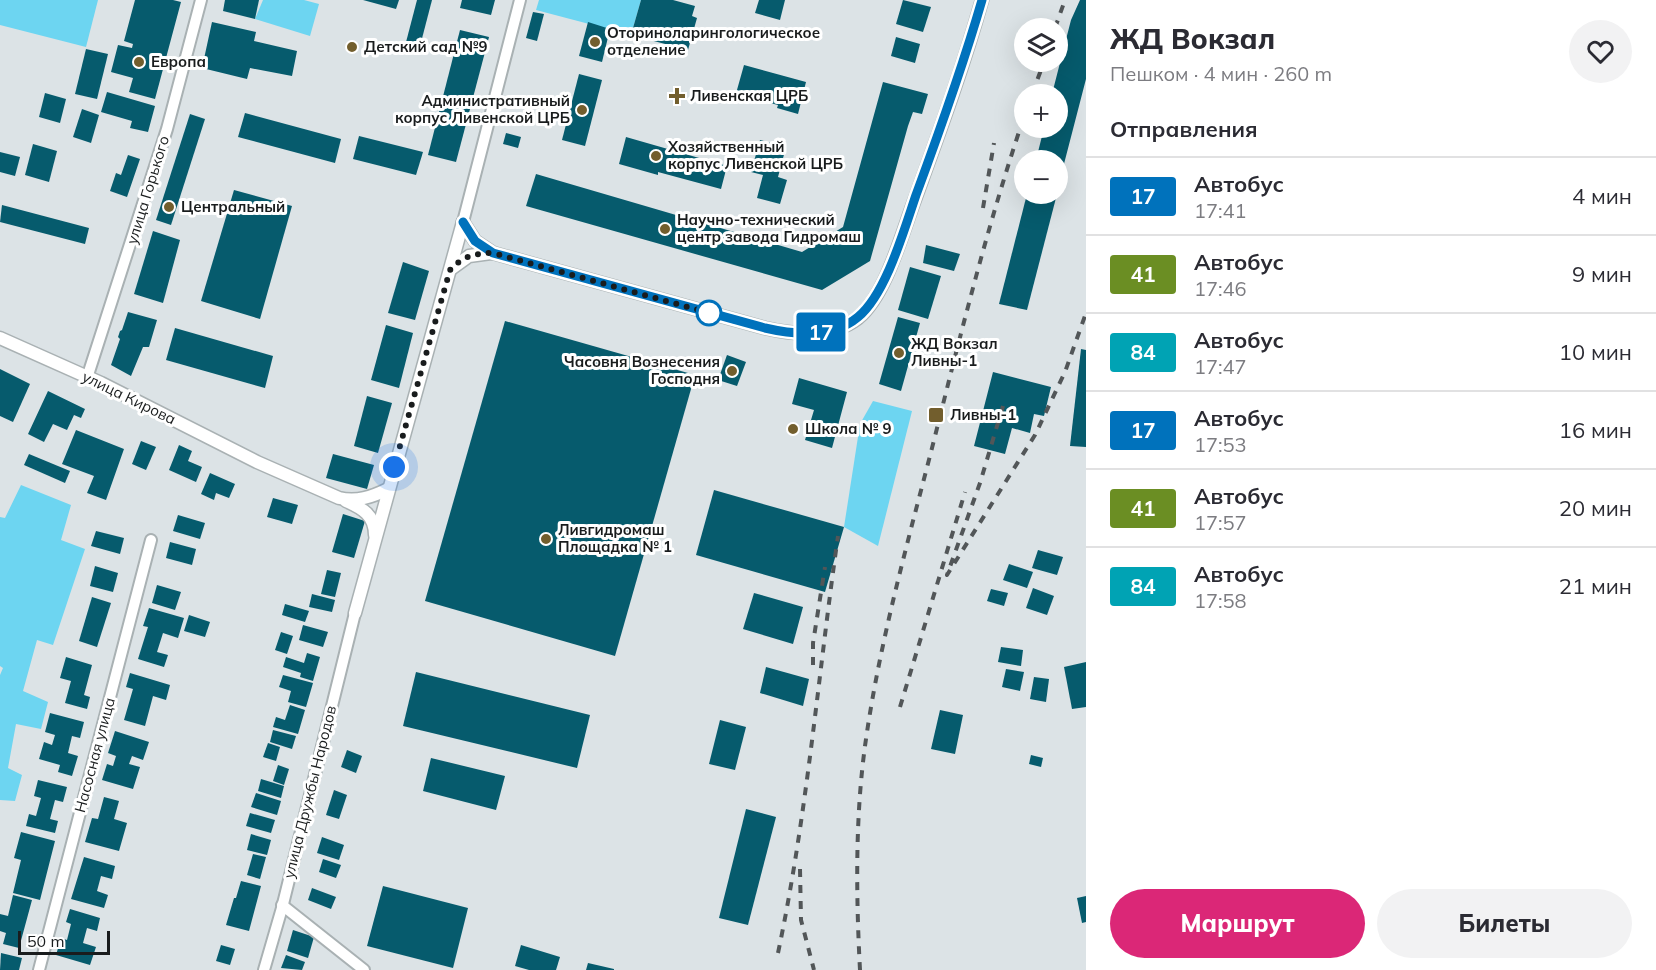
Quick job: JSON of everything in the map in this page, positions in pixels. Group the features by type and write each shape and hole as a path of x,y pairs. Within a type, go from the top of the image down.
{"street":[{"name":"улица Горького","path":"87,378 167,129 201,0"},
{"path":"355,613 463,222 520,0"},
{"path":"463,222 475,241 493,253 777,331 826,332 854,321 870,305 895,254 958,82 982,0"},
{"path":"450,270 468,256 493,253"},
{"name":"улица Кирова","path":"0,338 257,462 363,510 370,516 375,526 375,536"},
{"path":"339,498 363,499 388,489"},
{"name":"Насосная улица","path":"39,970 151,540"},
{"name":"улица Дружбы Народов","path":"264,970 355,613"},
{"path":"282,905 364,970"}],"shaded area":[{"path":"0,0 98,0 86,47 0,25"},
{"path":"263,0 304,0 319,4 310,36 255,19"},
{"path":"539,0 641,0 631,35 536,10"},
{"path":"873,401 912,411 878,546 844,527 860,424"},
{"path":"21,485 71,505 61,540 85,549 53,645 37,640 23,691 48,702 41,729 16,724 8,768 22,775 15,801 0,800 0,675 3,668 0,666 0,517 5,518"}],"building":[{"path":"135,0 181,2 155,99 129,92 133,78 111,72 118,45 132,48 133,44 124,41"},
{"path":"225,0 259,0 255,19 223,11"},
{"path":"363,0 399,0 396,9"},
{"path":"417,0 432,0 419,50 405,46"},
{"path":"462,0 495,0 491,15 460,8"},
{"path":"641,0 673,0 695,6 692,16 697,18 688,50 631,35"},
{"path":"759,0 785,0 780,20 755,13"},
{"path":"903,0 931,7 923,32 896,24"},
{"path":"1080,0 1086,0 1086,79 1068,150 1038,150 1042,138 1068,138 1068,84 1055,84 1058,72 1068,72 1068,32"},
{"path":"533,12 544,14 537,41 526,38"},
{"path":"212,22 256,32 254,41 297,51 292,76 250,68 247,79 202,68"},
{"name":"Оториноларингологическое отделение","path":"588,22 610,29 602,62 579,56"},
{"path":"460,30 489,37 456,162 428,155"},
{"path":"896,37 920,44 915,63 891,56"},
{"path":"86,49 108,54 97,99 75,94"},
{"path":"744,65 806,82 798,114 777,108 778,105 758,100 757,103 735,97"},
{"name":"Административный корпус Ливенской ЦРБ","path":"579,74 602,80 585,146 562,140"},
{"path":"883,82 928,94 922,114 913,112 908,126 870,261 822,290 526,206 536,174 802,252 843,227"},
{"path":"107,92 155,106 148,132 130,128 132,121 101,112"},
{"path":"45,93 66,99 60,123 39,117"},
{"path":"82,109 99,115 91,143 73,137"},
{"path":"245,113 341,139 335,163 238,137"},
{"path":"190,114 205,119 171,225 156,220"},
{"path":"506,133 521,137 518,148 503,144"},
{"path":"359,136 423,152 416,175 353,159"},
{"name":"Хозяйственный корпус Ливенской ЦРБ","path":"626,137 727,166 721,189 619,164"},
{"path":"760,140 786,147 778,177 787,180 780,204 757,198 763,175 751,172"},
{"path":"33,144 57,151 49,182 25,175"},
{"path":"0,152 20,157 15,176 0,172"},
{"path":"128,155 140,159 127,197 110,191 116,173 121,175"},
{"path":"234,190 292,206 260,319 201,301"},
{"path":"1024,204 1054,204 1027,310 999,304"},
{"path":"2,205 89,228 85,244 0,222"},
{"path":"153,231 180,240 163,303 134,294"},
{"path":"926,245 960,254 954,271 923,263"},
{"path":"403,262 429,271 415,320 388,313"},
{"path":"910,267 941,276 928,319 898,310"},
{"path":"128,312 157,320 149,347 143,347 131,376 111,365 120,339 118,337"},
{"name":"ЖД Вокзал Ливны-1","path":"898,317 920,323 901,391 879,384"},
{"name":"Ливгидромаш Площадка № 1","path":"505,321 695,375 615,656 425,601"},
{"path":"386,325 413,333 399,388 371,380"},
{"path":"175,328 273,356 265,388 166,360"},
{"path":"1081,349 1086,350 1086,447 1070,446"},
{"name":"Часовня Вознесения Господня","path":"727,355 746,362 737,386 718,380"},
{"path":"0,369 30,384 13,422 0,416"},
{"path":"993,372 1051,387 1044,416 1034,414 1030,433 1012,428 1005,454 974,446"},
{"path":"799,378 847,392 832,448 805,440 814,410 792,404"},
{"path":"48,391 85,409 81,418 74,415 67,430 53,424 44,442 28,434"},
{"path":"367,396 392,403 378,453 354,446"},
{"path":"76,430 124,449 106,500 87,493 94,476 62,464"},
{"path":"141,441 156,447 146,470 132,464"},
{"path":"179,445 192,451 188,461 202,467 196,482 169,470"},
{"path":"29,454 70,471 65,483 24,465"},
{"path":"333,454 374,465 367,489 326,478"},
{"path":"210,473 235,484 229,498 216,493 214,500 201,494"},
{"path":"714,490 844,527 825,592 696,555"},
{"path":"273,498 298,505 292,524 267,517"},
{"path":"343,514 365,521 354,558 332,552"},
{"path":"178,515 205,523 200,539 173,531"},
{"path":"96,531 124,538 120,554 91,546"},
{"path":"170,542 196,549 192,565 166,558"},
{"path":"1038,550 1063,557 1057,575 1032,568"},
{"path":"1009,564 1033,572 1027,588 1003,580"},
{"path":"95,566 118,573 113,592 90,586"},
{"path":"327,570 341,573 335,597 321,594"},
{"path":"157,585 181,592 175,610 152,603"},
{"path":"1033,588 1054,596 1047,615 1026,608"},
{"path":"991,589 1008,593 1004,606 987,601"},
{"path":"754,593 803,607 793,644 743,629"},
{"path":"312,594 335,600 332,612 309,607"},
{"path":"92,597 111,603 97,647 79,641"},
{"path":"285,604 309,611 305,622 282,615"},
{"path":"149,608 184,618 178,638 163,633 157,652 168,655 164,667 138,659 148,627 143,626"},
{"path":"189,615 210,622 205,637 184,631"},
{"path":"303,625 328,632 323,647 299,640"},
{"path":"281,632 293,636 287,654 275,650"},
{"path":"1001,647 1023,650 1021,666 998,662"},
{"path":"307,653 320,657 313,681 300,677 301,673 283,667 286,657 304,663"},
{"path":"66,657 92,665 84,695 90,697 87,709 65,703 71,681 60,678"},
{"path":"1086,662 1086,707 1072,709 1064,667"},
{"path":"766,667 809,679 803,706 760,693"},
{"path":"1006,669 1024,672 1020,691 1002,687"},
{"path":"416,672 590,715 577,768 403,726"},
{"path":"130,673 170,685 166,700 153,696 145,726 124,720 133,689 126,687"},
{"path":"283,675 313,683 306,707 288,702 291,691 279,687"},
{"path":"1034,677 1049,679 1046,702 1030,699"},
{"path":"290,705 305,710 298,734 273,727 276,717 285,720"},
{"path":"940,710 963,715 955,754 931,749"},
{"path":"50,713 84,722 80,738 72,736 68,753 78,756 72,776 58,772 60,765 39,759 44,742 52,745 55,735 45,732"},
{"path":"720,720 746,727 735,770 709,764"},
{"path":"273,730 296,736 292,749 270,742"},
{"path":"115,731 149,742 143,760 132,756 129,764 140,767 133,789 102,780 107,764 113,766 116,756 108,753"},
{"path":"268,743 280,747 276,761 263,757"},
{"path":"347,750 362,756 356,773 341,767"},
{"path":"1031,755 1043,758 1041,767 1029,764"},
{"path":"431,758 505,776 496,810 423,791"},
{"path":"278,765 289,769 284,785 273,781"},
{"path":"261,779 284,786 281,798 258,791"},
{"path":"38,780 67,787 63,802 55,800 50,819 58,821 55,833 26,826 29,814 36,816 41,798 34,796"},
{"path":"334,790 347,795 339,819 326,815"},
{"path":"256,793 281,801 277,815 251,807"},
{"path":"104,797 119,801 114,819 127,823 119,851 85,842 92,818 98,819"},
{"path":"746,809 776,817 748,925 719,918"},
{"path":"250,813 275,820 271,833 246,826"},
{"path":"21,832 55,841 40,900 13,893 21,860 14,858"},
{"path":"251,834 271,840 267,855 247,850"},
{"path":"322,837 344,845 339,860 317,853"},
{"path":"253,854 266,857 260,879 247,875"},
{"path":"84,857 115,866 112,879 101,876 97,891 108,895 104,908 71,899"},
{"path":"323,859 341,865 336,878 319,872"},
{"path":"241,881 261,886 249,931 226,925"},
{"path":"383,886 468,908 453,968 367,946"},
{"path":"312,888 336,897 331,909 308,900"},
{"path":"13,895 32,900 19,948 3,944 6,933 0,931 0,914 8,916"},
{"path":"1086,896 1086,922 1082,923 1077,898"},
{"path":"70,909 100,918 97,931 87,928 83,943 96,947 90,965 56,955 61,938 67,940 71,924 66,922"},
{"path":"293,930 314,937 308,958 287,951"},
{"path":"221,945 235,949 230,965 216,961"},
{"path":"521,945 560,957 556,970 529,970 515,966"},
{"path":"1,953 22,958 19,970 0,970"},
{"path":"286,955 305,962 302,970 281,968"},
{"path":"588,963 614,969 614,970 586,970"}],"railway":[{"path":"1059,18 1065,0"},
{"path":"1036,84 1040,72"},
{"path":"860,970 857,884 858,825 862,767 872,702 886,629 904,557 975,282 1017,138"},
{"path":"983,208 994,143"},
{"path":"1003,406 980,483 947,575 1035,435 1065,372 1086,313"},
{"path":"900,707 965,492"},
{"path":"778,953 797,850 838,536"},
{"path":"813,665 813,643 825,567"},
{"path":"800,869 801,920 814,970"}],"bus line":[{"name":"17","path":"463,222 475,241 493,253 765,328 811,333 826,332 847,324 854,321 870,305 884,280 958,82 982,0"}],"place":[{"name":"Оториноларингологическое отделение","path":"595,42"},
{"name":"Детский сад №9","path":"352,47"},
{"name":"Европа","path":"139,62"},
{"name":"Ливенская ЦРБ","path":"677,96"},
{"name":"Административный корпус Ливенской ЦРБ","path":"582,110"},
{"name":"Хозяйственный корпус Ливенской ЦРБ","path":"656,156"},
{"name":"Центральный","path":"169,207"},
{"name":"Научно-технический центр завода Гидромаш","path":"665,229"},
{"name":"ЖД Вокзал Ливны-1","path":"899,353"},
{"name":"Часовня Вознесения Господня","path":"732,371"},
{"name":"Ливны-1","path":"936,415"},
{"name":"Школа № 9","path":"793,429"},
{"name":"Ливгидромаш Площадка № 1","path":"546,539"}],"route":[{"path":"394,467 450,270 464,258 474,254 493,253 713,314 709,313"}]}
